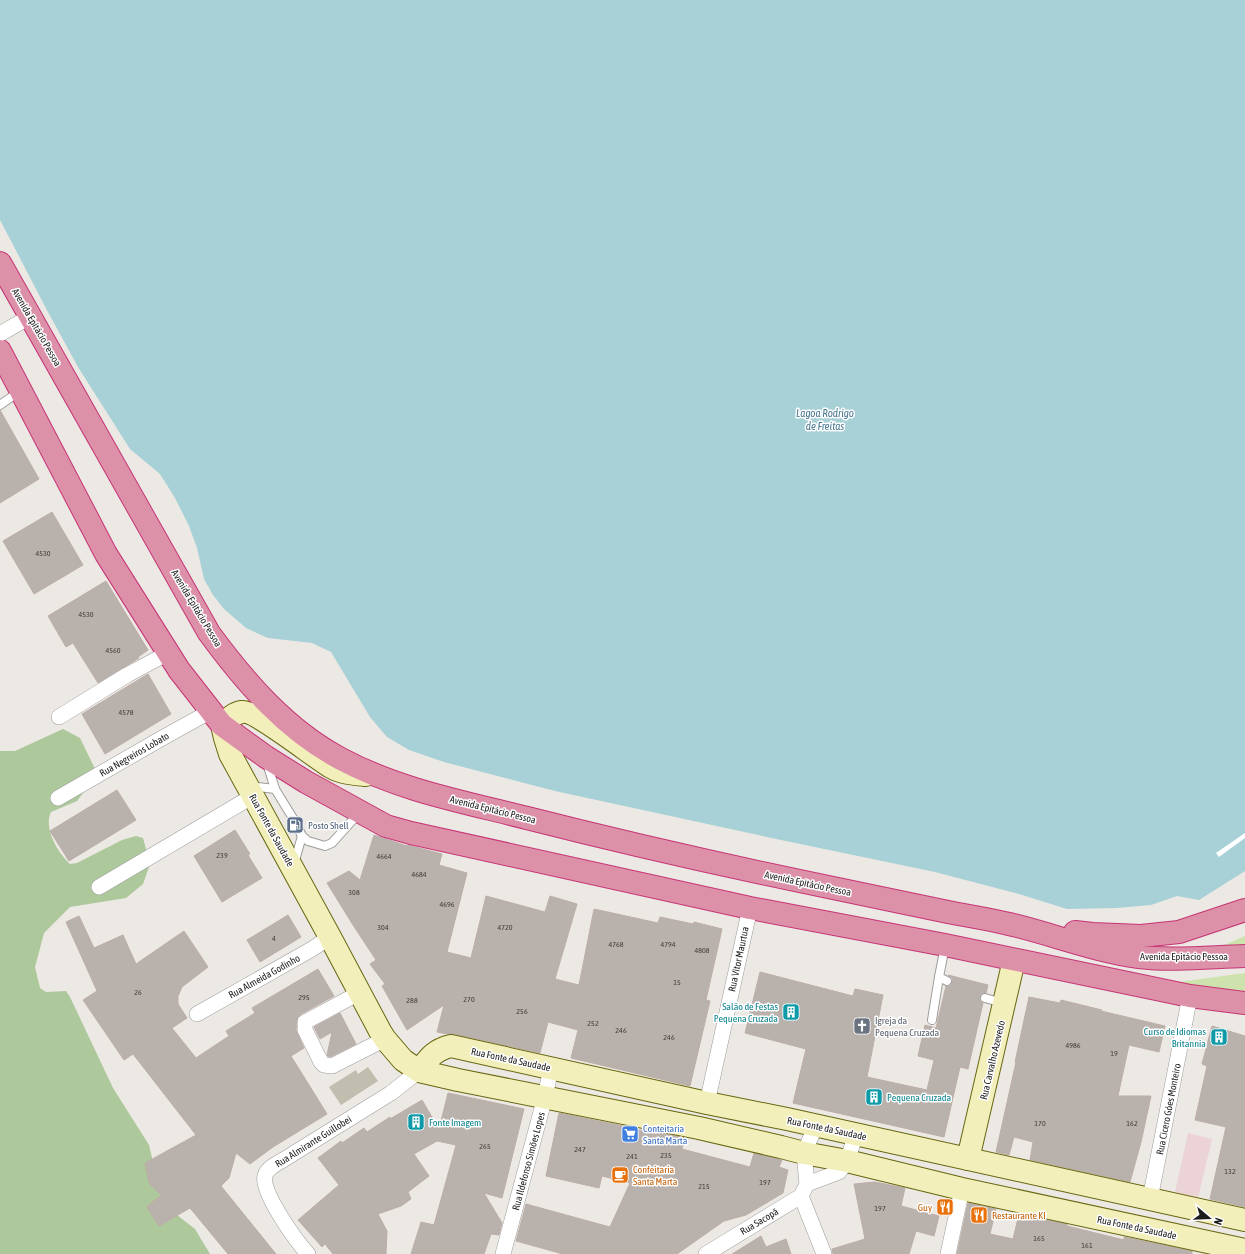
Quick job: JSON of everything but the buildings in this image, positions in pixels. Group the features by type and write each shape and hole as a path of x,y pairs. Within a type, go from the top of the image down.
{"highway":[{"name":"Avenida Epitácio Pessoa","path":"0,263 209,632 232,664 246,680 287,722 318,747 377,776 436,795 638,846 1009,924 1077,944 1120,954 1157,958 1245,956"},
{"path":"0,351 106,554 186,680 217,718 266,757 359,812 386,826 411,833 750,908 945,945 1190,996 1245,1004"},
{"path":"1009,924 1093,934 1141,936 1179,932 1245,910"}],"street":[{"path":"0,334 31,316"},
{"path":"58,717 168,653"},
{"path":"217,718 247,712 266,722 332,767 354,774 377,776"},
{"name":"Rua Fonte da Saudade","path":"217,718 230,754 385,1039 403,1060 419,1071 699,1128 781,1146 804,1153 847,1161 962,1189 1245,1250"},
{"name":"Rua Negreiros Lobato","path":"58,798 164,737 217,718"},
{"path":"99,886 250,791"},
{"name":"Rua Vitor Maurtua","path":"706,1103 750,908"},
{"name":"Rua Almeida Godinho","path":"197,1014 312,949 330,937"},
{"name":"Rua Carvalho Azevedo","path":"968,1159 995,1001 1014,960"},
{"path":"359,993 305,1022 305,1030 321,1062 324,1065 332,1066 385,1039"},
{"name":"Rua Cicero Góes Monteiro","path":"1150,1199 1190,996"},
{"name":"Rua Fonte da Saudade","path":"419,1071 429,1058 441,1048 451,1046 1245,1220"},
{"name":"Rua Ildefonso Simões Lopes","path":"503,1254 545,1097 551,1068"},
{"name":"Rua Almirante Guillobei","path":"308,1254 292,1234 269,1195 264,1183 266,1173 282,1160 391,1092 419,1071"},
{"path":"816,1126 804,1153 804,1190 824,1254"},
{"name":"Rua Sacopã","path":"706,1254 804,1190 839,1172 847,1161 856,1134"},
{"path":"948,1254 962,1189"}],"lane":[{"path":"0,405 21,391"},
{"path":"266,757 275,789 302,836 308,841 325,846 332,844 359,812"},
{"path":"250,791 275,789"},
{"path":"293,869 302,836"},
{"path":"932,1020 943,979 945,945"}],"shaded area":[{"path":"368,1067 378,1081 341,1105 329,1087 356,1070 358,1074"},
{"path":"1188,1133 1212,1139 1198,1198 1175,1192"}],"green space":[{"path":"63,729 80,738 96,771 95,777 77,801 51,812 49,818 50,833 57,847 70,864 77,863 122,840 136,836 143,838 150,864 143,884 126,898 70,907 44,933 35,967 40,988 46,992 66,991 70,997 113,1088 149,1145 156,1175 177,1215 195,1229 210,1254 0,1254 0,751 15,751"},
{"path":"1245,936 1245,951 1192,959"},
{"path":"1245,973 1245,994 1179,989 1179,982"}],"water":[{"name":"Lagoa Rodrigo de Freitas","path":"0,0 1245,0 1245,871 1199,900 1177,896 1151,905 1117,908 1067,909 1019,894 935,872 555,791 444,762 409,750 387,737 370,717 331,652 312,643 268,638 246,628 224,609 213,595 204,579 197,548 189,526 175,498 160,474 130,449 78,367 48,312 0,220"}],"pier":[{"path":"1245,833 1245,838 1219,857 1216,853"}],"place":[{"name":"Posto Shell","path":"295,825"},
{"name":"Salão de Festas Pequena Cruzada","path":"791,1012"},
{"name":"Igreja da Pequena Cruzada","path":"862,1026"},
{"name":"Curso de Idiomas Britannia","path":"1219,1037"},
{"name":"Pequena Cruzada","path":"874,1097"},
{"name":"Fonte Imagem","path":"416,1122"},
{"name":"Conteitaria Santa Marta","path":"630,1134"},
{"name":"Confeitaria Santa Marta","path":"620,1175"},
{"name":"Guy","path":"945,1207"},
{"name":"Restaurante KI","path":"979,1215"}]}
